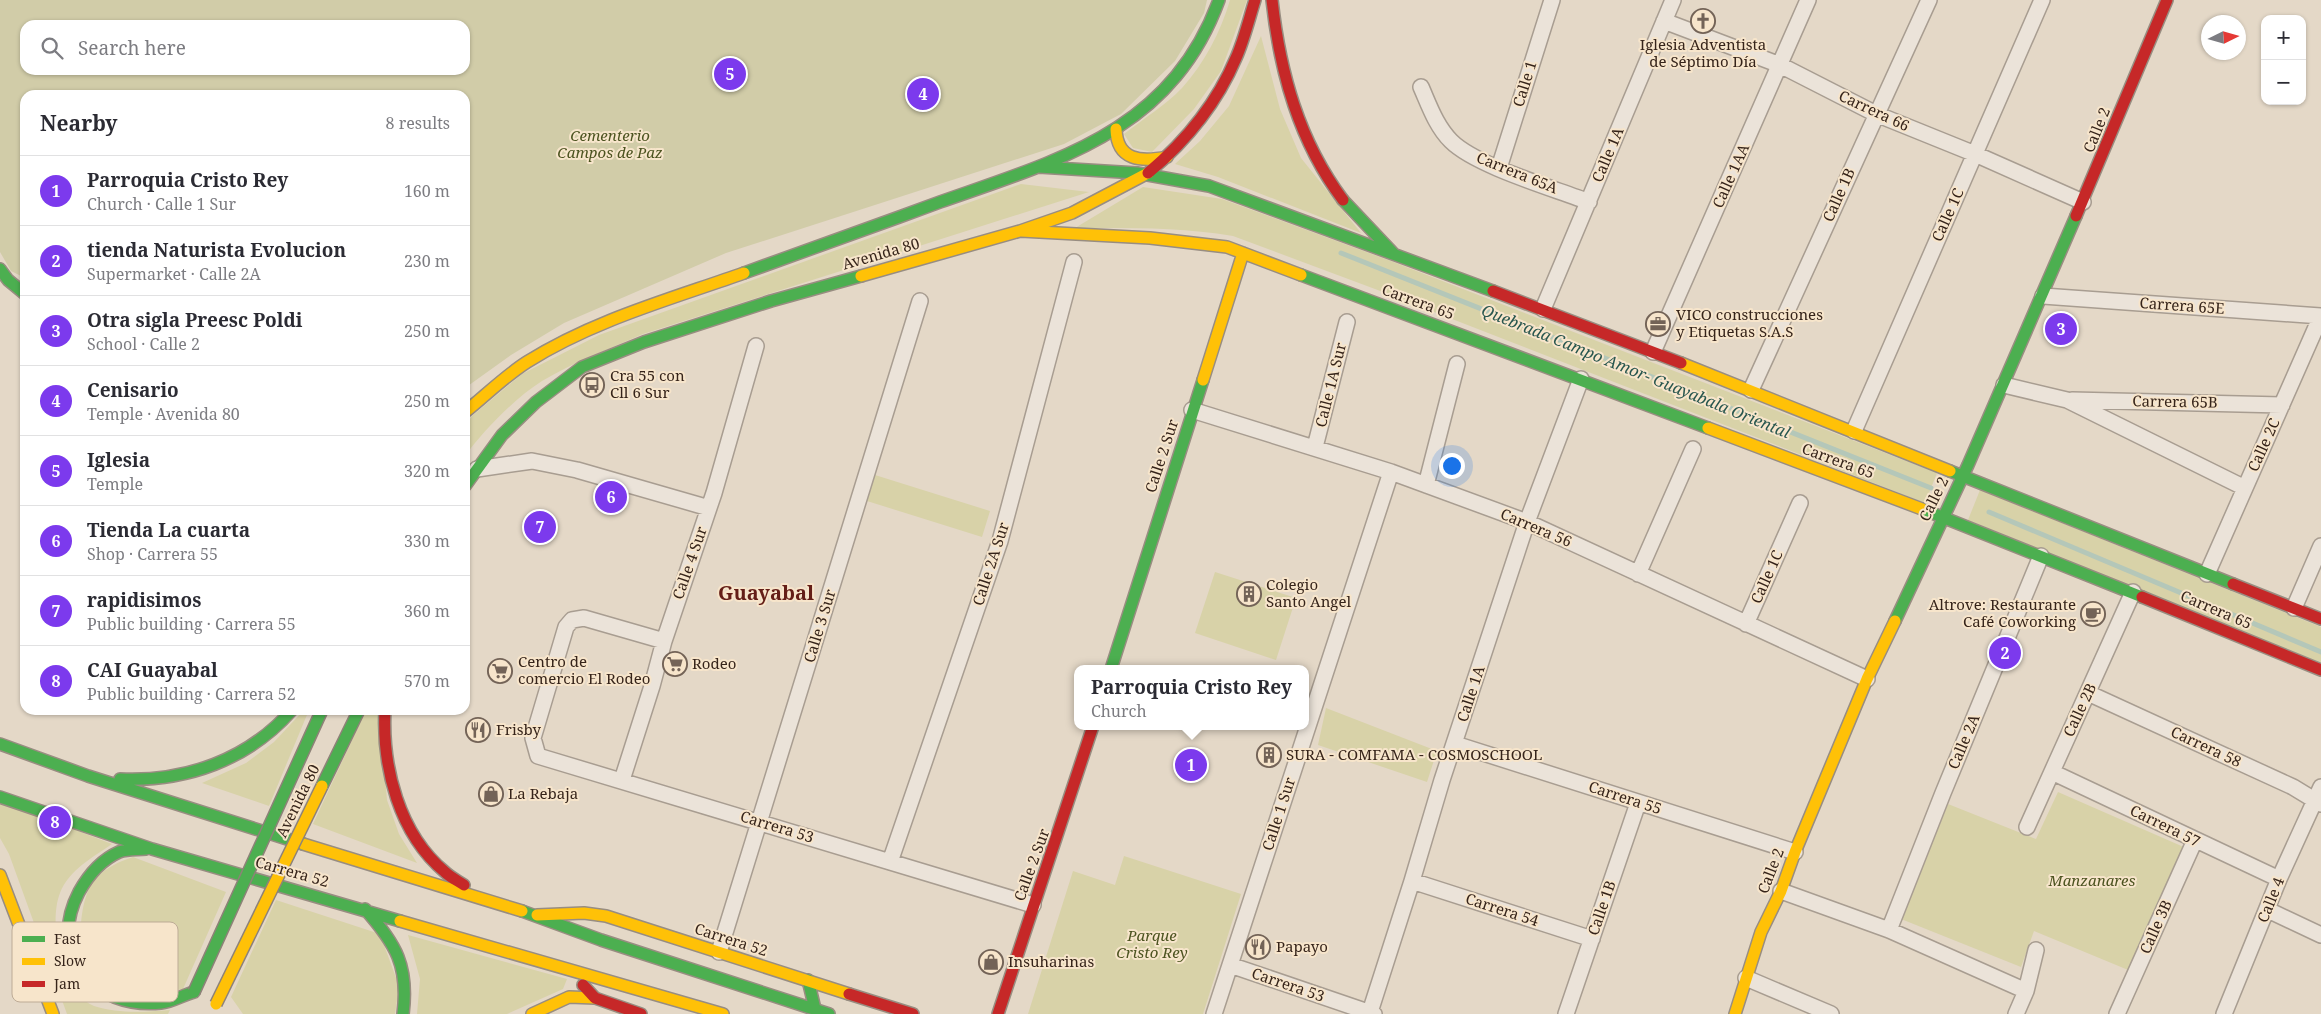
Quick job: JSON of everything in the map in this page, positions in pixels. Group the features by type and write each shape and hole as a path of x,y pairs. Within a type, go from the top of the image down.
{"main road":[{"name":"Avenida 80","path":"470,405 525,363 563,341 598,325 1039,167 1079,150 1116,129 1160,94 1179,75 1198,49 1214,18 1219,0"},
{"name":"Avenida 80","path":"470,479 511,425 536,402 582,367 644,342 762,304 1020,231 1072,213 1148,174 1167,157 1210,107 1226,80 1244,39 1255,0"},
{"path":"1272,0 1286,82 1305,140 1342,200 1394,254"},
{"name":"Calle 2","path":"1735,1014 1761,932 1781,892 1795,852 1866,679 1962,476 2043,296 2166,0"},
{"path":"1116,129 1119,146 1132,158 1154,161 1167,157"},
{"name":"Carrera 65","path":"1039,167 1148,174 1208,184 1543,309 1751,390 2321,619"},
{"name":"Carrera 65","path":"1020,231 1074,236 1188,240 1227,247 1942,516 2321,670"},
{"name":"Calle 2 Sur","path":"1111,665 1243,253"},
{"path":"0,269 8,280 20,290"},
{"path":"88,776 128,780 164,778 199,771 232,758 261,741 287,715"},
{"name":"Avenida 80","path":"187,1006 320,715"},
{"name":"Avenida 80","path":"217,1011 357,715"},
{"path":"385,715 387,763 398,803 410,829 425,852 442,871 485,898"},
{"name":"Calle 2 Sur","path":"998,1014 1033,905 1064,822 1092,730"},
{"name":"Carrera 52","path":"0,744 88,776 235,823 485,898 537,915 601,940 830,1014"},
{"name":"Carrera 52","path":"0,797 152,849 723,1014"},
{"path":"69,922 77,892 93,870 106,859 121,851 152,849"},
{"path":"0,874 18,922"},
{"path":"365,909 389,936 402,963 407,993 403,1014"},
{"name":"Carrera 52","path":"537,915 584,913 601,915 913,1014"},
{"path":"577,971 583,985 595,998"},
{"path":"808,980 815,1009"},
{"path":"178,998 194,992"},
{"path":"532,1014 569,998 595,998 641,1014"},
{"path":"48,1002 53,1014"},
{"path":"127,1002 137,1004 165,1002"}],"street":[{"name":"Calle 1","path":"1499,168 1552,0"},
{"name":"Calle 1A","path":"1543,309 1673,0"},
{"name":"Calle 1AA","path":"1653,352 1808,0"},
{"name":"Calle 1B","path":"1751,390 1928,0"},
{"name":"Calle 1C","path":"1854,431 2042,0"},
{"name":"Carrera 66","path":"1664,21 1780,65 1876,114 1975,154 2083,202"},
{"name":"Carrera 65A","path":"1421,86 1437,122 1451,141 1473,156 1499,168 1589,202"},
{"name":"Calle 2A Sur","path":"890,862 1000,541 1074,262"},
{"name":"Carrera 65E","path":"2043,296 2321,316"},
{"name":"Calle 3 Sur","path":"719,952 920,301"},
{"name":"Calle 2C","path":"2207,574 2321,316"},
{"name":"Calle 1A Sur","path":"1316,447 1347,322"},
{"name":"Calle 4 Sur","path":"622,780 652,686 664,640 709,508 756,346"},
{"path":"1426,485 1457,364"},
{"name":"Calle 1A","path":"1372,1013 1442,780 1527,522 1580,379"},
{"name":"Carrera 65B","path":"2004,384 2068,400 2245,488"},
{"name":"Carrera 65B","path":"2068,400 2282,405"},
{"name":"Carrera 56","path":"1192,410 1316,447 1391,472 1527,522 1866,679"},
{"path":"1638,574 1693,449"},
{"path":"477,469 532,461 576,470 709,508"},
{"name":"Calle 1 Sur","path":"1309,723 1391,472"},
{"name":"Calle 1C","path":"1746,624 1800,503"},
{"path":"2294,608 2321,546"},
{"name":"Calle 2A","path":"1888,930 2041,556"},
{"name":"Calle 2B","path":"2027,827 2132,592"},
{"name":"Carrera 53","path":"664,640 584,618 572,620 566,627 533,738 538,756 1033,905"},
{"name":"Carrera 58","path":"2088,693 2293,787 2319,797"},
{"name":"Calle 1 Sur","path":"1214,1014 1307,730"},
{"name":"Carrera 55","path":"1455,744 1795,852"},
{"name":"Carrera 57","path":"2052,772 2279,879"},
{"name":"Calle 4","path":"2224,1014 2268,910 2279,879 2319,797"},
{"name":"Calle 1B","path":"1566,1014 1638,802"},
{"name":"Calle 3B","path":"2117,1014 2195,840"},
{"name":"Carrera 54","path":"1412,881 1592,939"},
{"path":"1781,892 1888,930 2026,991"},
{"path":"2268,910 2321,935"},
{"path":"2016,1014 2026,991 2036,950"},
{"name":"Carrera 53","path":"1230,965 1372,1013"},
{"path":"564,1014 577,971"},
{"path":"1746,978 1831,1014"}],"green space":[{"name":"Cementerio Campos de Paz","path":"0,0 1207,0 1204,13 1175,61 1121,114 1064,144 726,253 564,323 511,355 470,384 470,90 20,90 20,276 11,271 0,252"},
{"path":"1230,0 1247,0 1221,71 1194,109 1152,152 1133,148 1124,134 1169,100 1190,79 1211,47"},
{"path":"1261,36 1280,109 1301,158 1361,233 1218,177 1175,164 1200,141 1229,106"},
{"path":"1021,184 1089,192 643,334 566,368 542,381 521,396 500,415 470,450 470,419 472,416 522,374 599,335"},
{"path":"1143,187 1222,199 1391,261 1937,473 1925,503 1375,289 1233,236 1135,228 1075,228"},
{"path":"875,475 990,511 982,537 867,501"},
{"path":"1980,490 2321,627 2321,663 1968,520"},
{"path":"1215,572 1296,598 1276,660 1195,633"},
{"path":"1326,708 1437,751 1427,782 1318,745"},
{"path":"299,715 307,715 269,806 202,783 246,763 274,742"},
{"path":"364,715 379,715 387,800 399,834 417,863 313,824"},
{"name":"Manzanares","path":"2058,792 2186,848 2133,972 2034,931 2021,967 1901,919 1948,804 2036,839"},
{"path":"0,801 112,844 69,877 60,893 56,922 34,922 9,854 0,838"},
{"name":"Parque Cristo Rey","path":"1124,856 1241,894 1203,1014 1028,1014 1073,871 1115,885"},
{"path":"133,857 226,892 183,989 178,990 178,922 81,922 86,897 94,880 117,863"},
{"path":"276,900 380,934 399,986 395,1014 243,1014 231,997"},
{"path":"408,935 567,979 563,989 507,1014 417,1014 420,979"},
{"path":"63,1002 88,1002 103,1009 122,1011 170,1010 168,1014 67,1014"}],"waterway":[{"name":"Quebrada Campo Amor- Guayabala Oriental","path":"1341,253 1931,488"},
{"name":"Quebrada Campo Amor- Guayabala Oriental","path":"1989,512 2321,652"}],"traffic: fast":[{"path":"744,273 1027,171 1068,154 1106,134 1141,110 1172,81 1198,45 1219,0"},
{"path":"1039,167 1137,173 1209,186 1493,291"},
{"path":"1343,200 1394,254"},
{"path":"1895,621 1968,465 2076,216"},
{"path":"0,269 8,280 20,290"},
{"path":"1301,275 1708,428"},
{"path":"470,479 502,435 536,402 582,367 644,342 771,301 861,276"},
{"path":"1112,665 1203,380"},
{"path":"1950,471 2233,584"},
{"path":"1922,509 2142,597"},
{"path":"120,779 169,777 192,772 214,764 236,755 256,742 287,715"},
{"path":"194,992 320,715"},
{"path":"322,786 357,715"},
{"path":"0,744 88,776 303,844"},
{"path":"0,797 152,849 400,921"},
{"path":"69,922 70,915 79,892 101,863 119,852 146,849"},
{"path":"365,909 385,933 398,957 404,982 403,1014"},
{"path":"522,911 601,940 829,1014"},
{"path":"808,980 815,1009"},
{"path":"178,998 194,992"},
{"path":"133,1002 165,1002"}],"traffic: slow":[{"path":"1116,129 1117,140 1121,148 1132,157 1140,159 1167,157"},
{"path":"861,276 1020,231 1072,213 1148,173"},
{"path":"1021,231 1150,238 1227,247 1301,275"},
{"path":"1203,380 1243,253"},
{"path":"470,408 527,362 579,334 633,312 744,273"},
{"path":"1681,363 1950,471"},
{"path":"1708,428 1922,509"},
{"path":"1735,1014 1761,932 1781,891 1795,852 1867,679 1895,621"},
{"path":"216,1004 322,786"},
{"path":"303,844 522,911"},
{"path":"0,875 18,922"},
{"path":"537,915 584,913 606,916 849,994"},
{"path":"400,921 723,1014"},
{"path":"532,1014 569,997 595,998"},
{"path":"48,1002 53,1014"}],"traffic: jam":[{"path":"1148,173 1175,148 1210,106 1239,51 1255,0"},
{"path":"1272,0 1280,54 1294,105 1314,154 1343,200"},
{"path":"2076,216 2167,0"},
{"path":"1493,291 1681,363"},
{"path":"2233,584 2321,619"},
{"path":"2142,597 2321,670"},
{"path":"385,715 387,754 391,776 405,819 416,839 429,856 447,874 464,885"},
{"path":"998,1014 1092,730"},
{"path":"583,985 595,998 641,1014"},
{"path":"849,994 913,1014"}],"place":[{"name":"Iglesia Adventista de Séptimo Día","path":"1703,21"},
{"name":"Iglesia","path":"730,74"},
{"name":"Cenisario","path":"923,94"},
{"name":"VICO construcciones y Etiquetas S.A.S","path":"1658,324"},
{"name":"Otra sigla Preesc Poldi","path":"2061,329"},
{"name":"Cra 55 con Cll 6 Sur","path":"592,385"},
{"name":"Tienda La cuarta","path":"611,497"},
{"name":"rapidisimos","path":"540,527"},
{"name":"Colegio Santo Angel","path":"1249,594"},
{"name":"Altrove: Restaurante Café Coworking","path":"2093,614"},
{"name":"tienda Naturista Evolucion","path":"2005,653"},
{"name":"Rodeo","path":"675,664"},
{"name":"Centro de comercio El Rodeo","path":"500,671"},
{"name":"Frisby","path":"478,730"},
{"name":"SURA - COMFAMA - COSMOSCHOOL","path":"1269,755"},
{"name":"Parroquia Cristo Rey","path":"1191,765"},
{"name":"La Rebaja","path":"491,794"},
{"name":"CAI Guayabal","path":"55,822"},
{"name":"Papayo","path":"1258,947"},
{"name":"Insuharinas","path":"991,962"}],"district":[{"name":"Guayabal","path":"766,593"}]}
